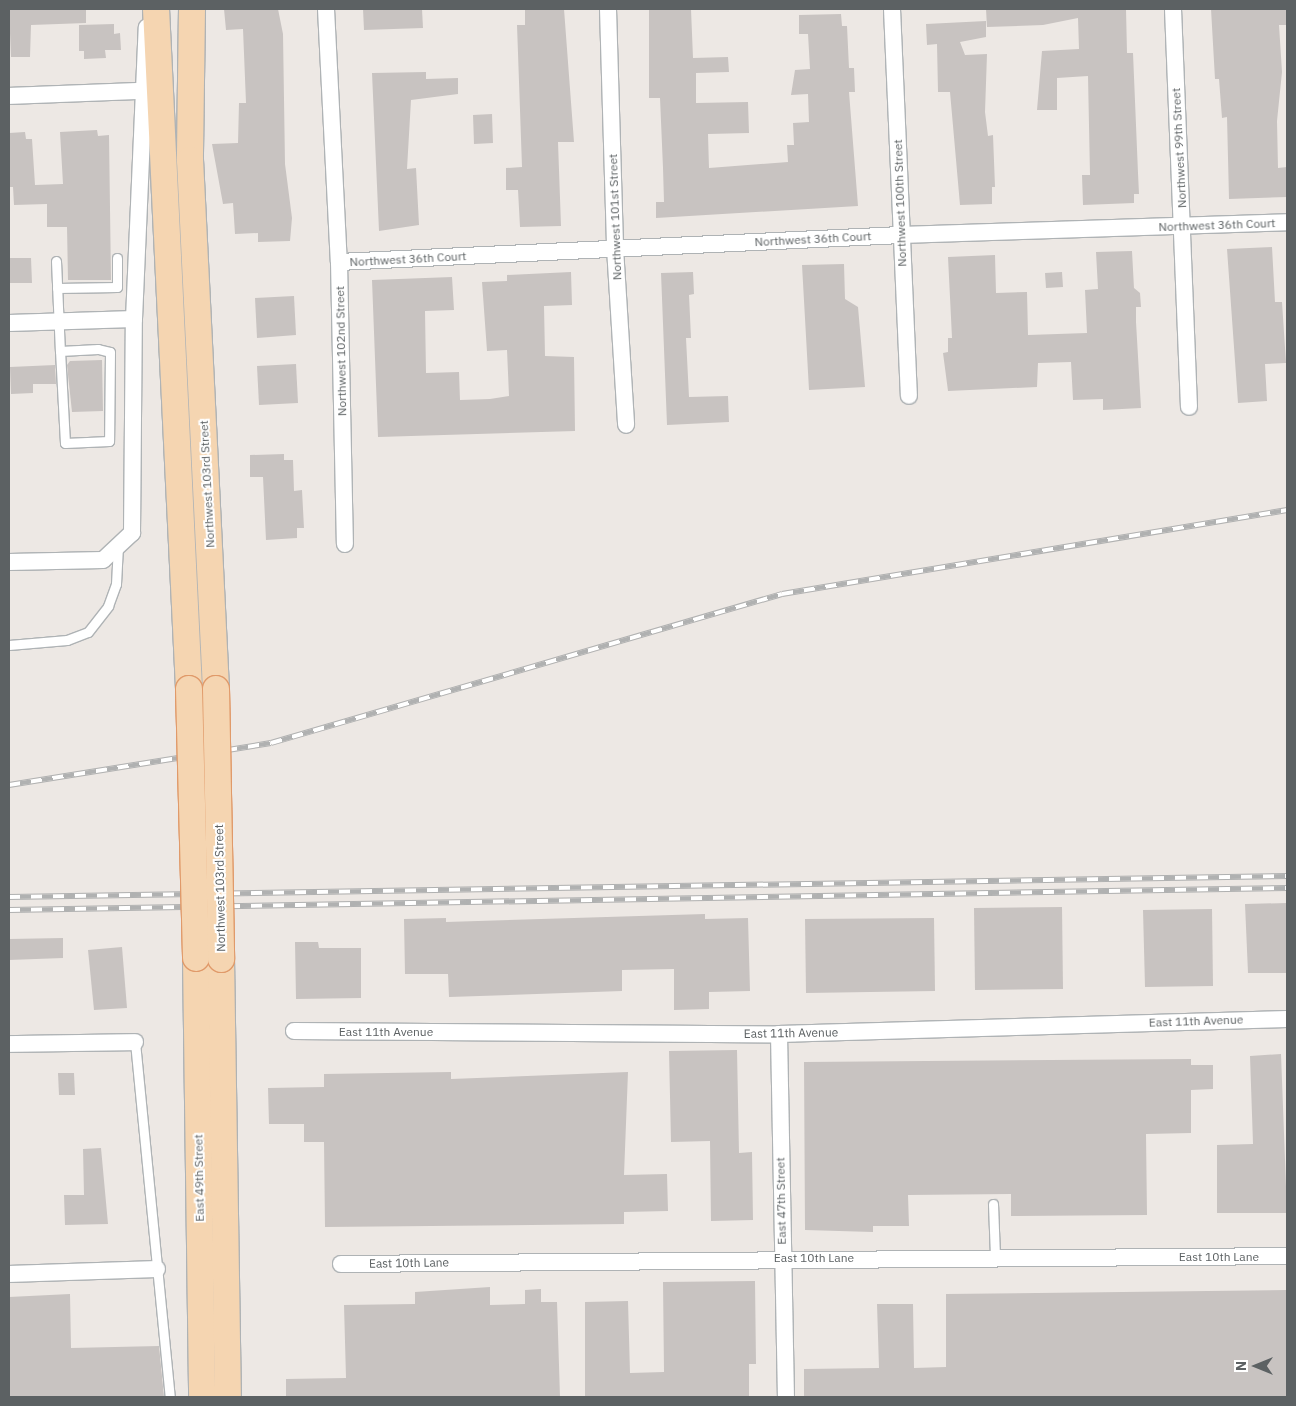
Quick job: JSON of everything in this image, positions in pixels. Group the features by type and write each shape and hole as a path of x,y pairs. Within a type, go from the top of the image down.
{"main road":[{"name":"Northwest 103rd Street","path":"156,9 189,689 208,959"},
{"name":"Northwest 103rd Street","path":"192,9 190,160 216,689 208,959"},
{"name":"East 49th Street","path":"202,1397 208,959"},
{"name":"East 49th Street","path":"208,959 228,1397"}],"street":[{"path":"9,562 103,560 118,549 132,533 134,319 142,91 149,9"},
{"name":"Northwest 102nd Street","path":"326,9 338,262 345,544"},
{"name":"Northwest 101st Street","path":"608,9 615,248 626,425"},
{"name":"Northwest 100th Street","path":"892,9 909,396"},
{"name":"Northwest 99th Street","path":"1173,9 1188,407"},
{"path":"9,96 142,91"},
{"name":"Northwest 36th Court","path":"338,262 901,235 1287,222"},
{"path":"9,323 134,319"},
{"name":"East 11th Avenue","path":"294,1031 779,1034 1287,1019"},
{"name":"East 47th Street","path":"779,1034 786,1397"},
{"path":"9,1044 135,1042"},
{"name":"East 10th Lane","path":"341,1264 782,1258 1287,1256"},
{"path":"9,1274 157,1269"}],"lane":[{"path":"57,288 117,286 117,258"},
{"path":"56,261 60,351 65,443 109,441 110,352 60,351"},
{"path":"9,645 59,642 88,632 108,606 116,584 118,549"},
{"path":"135,1042 170,1397"},
{"path":"993,1204 995,1258"}],"building":[{"path":"9,9 86,9 86,23 31,25 30,57 11,57"},
{"path":"224,9 278,9 283,34 285,164 292,218 290,241 258,242 258,233 235,234 233,203 223,204 212,144 238,143 239,103 246,103 243,29 226,30"},
{"path":"363,9 422,9 423,28 364,30"},
{"path":"525,9 564,9 574,142 558,142 561,226 520,227 518,190 506,190 506,168 522,167 517,25 525,25"},
{"path":"649,9 691,9 693,58 728,57 729,72 696,73 696,103 748,102 749,133 708,134 709,168 788,162 787,145 794,145 793,123 809,122 808,94 791,95 795,70 810,69 808,34 799,34 799,15 841,14 842,26 847,26 849,68 854,68 855,92 849,92 858,206 656,218 656,202 664,202 663,168 660,98 649,98"},
{"path":"986,9 1126,9 1127,53 1133,53 1139,194 1134,194 1134,203 1083,205 1082,175 1090,175 1088,76 1057,78 1057,110 1037,110 1042,51 1079,49 1078,18 1043,25 987,27"},
{"path":"1211,9 1287,9 1287,25 1279,25 1282,72 1277,121 1278,168 1287,167 1287,197 1229,199 1227,117 1222,118 1219,79 1215,79"},
{"path":"986,21 986,37 960,42 965,55 987,54 985,112 988,136 993,135 995,187 992,187 992,204 960,205 950,92 938,92 937,44 927,45 926,24"},
{"path":"114,24 114,34 120,33 121,50 105,50 106,58 84,59 84,51 79,51 79,25"},
{"path":"426,72 426,79 458,78 458,94 411,100 407,169 416,168 419,225 379,231 372,73"},
{"path":"492,114 493,143 474,144 473,115"},
{"path":"97,130 98,136 109,135 111,280 68,280 67,227 47,227 47,204 14,205 13,187 9,187 9,133 25,132 26,139 32,139 35,185 63,184 60,132"},
{"path":"1272,247 1275,302 1282,302 1286,363 1265,364 1267,401 1238,403 1227,249"},
{"path":"1132,251 1134,288 1140,293 1141,307 1136,307 1136,322 1141,408 1103,410 1103,399 1073,400 1071,362 1038,363 1037,387 948,391 943,353 948,352 948,338 952,338 948,257 995,255 996,293 1027,292 1028,335 1087,333 1085,290 1098,289 1096,252"},
{"path":"9,258 31,258 32,283 9,283"},
{"path":"844,264 845,299 858,307 865,387 809,390 802,265"},
{"path":"571,272 572,305 544,306 545,356 574,357 575,431 378,437 372,280 452,277 454,310 425,311 426,373 459,372 460,400 490,399 509,396 507,350 487,351 482,282 507,281 507,275"},
{"path":"693,272 694,294 689,295 691,338 686,338 689,397 728,396 729,422 667,425 661,273"},
{"path":"1062,272 1063,287 1046,288 1045,273"},
{"path":"294,296 296,335 257,338 255,298"},
{"path":"102,360 103,411 72,412 67,365 70,361"},
{"path":"296,364 298,403 259,405 257,366"},
{"path":"55,365 56,384 33,384 33,393 11,394 10,367"},
{"path":"284,454 284,460 293,460 294,491 302,490 304,528 297,528 297,538 266,540 263,477 250,477 250,455"},
{"path":"1287,903 1287,973 1248,973 1245,904"},
{"path":"1062,907 1063,989 975,990 974,908"},
{"path":"1212,909 1213,986 1145,987 1143,910"},
{"path":"705,914 705,919 748,918 750,991 709,992 709,1009 674,1010 674,969 622,970 622,991 449,997 448,974 405,974 404,919 446,918 446,922"},
{"path":"934,918 935,991 806,993 805,919"},
{"path":"63,938 63,958 9,960 9,939"},
{"path":"295,942 318,942 319,948 361,948 361,998 296,999"},
{"path":"122,947 127,1008 94,1010 88,950"},
{"path":"737,1050 739,1153 752,1152 753,1220 711,1221 710,1141 671,1142 669,1051"},
{"path":"1281,1054 1287,1213 1217,1213 1217,1145 1253,1144 1250,1056"},
{"path":"1191,1059 1191,1065 1213,1065 1213,1089 1191,1090 1191,1133 1146,1134 1147,1215 1011,1216 1011,1194 908,1195 909,1226 873,1226 873,1232 805,1230 804,1062"},
{"path":"451,1072 451,1079 628,1072 624,1175 667,1174 668,1211 624,1212 624,1224 325,1227 324,1142 304,1142 304,1124 269,1124 268,1088 324,1087 324,1074"},
{"path":"58,1073 74,1073 75,1095 59,1095"},
{"path":"101,1148 108,1224 65,1225 64,1195 84,1195 83,1149"},
{"path":"755,1281 756,1364 749,1364 749,1397 585,1397 585,1302 628,1301 630,1373 664,1372 663,1282"},
{"path":"490,1287 490,1305 525,1304 525,1290 541,1289 541,1302 557,1302 560,1397 286,1397 286,1379 346,1378 344,1305 415,1304 415,1292"},
{"path":"1287,1290 1286,1397 804,1397 804,1369 879,1368 877,1304 913,1304 914,1368 946,1367 946,1294"},
{"path":"70,1294 71,1348 159,1346 164,1397 9,1397 9,1297"}],"railway":[{"path":"9,785 271,743 782,594 1287,510"},
{"path":"9,897 1287,876"},
{"path":"9,910 1287,888"}]}
